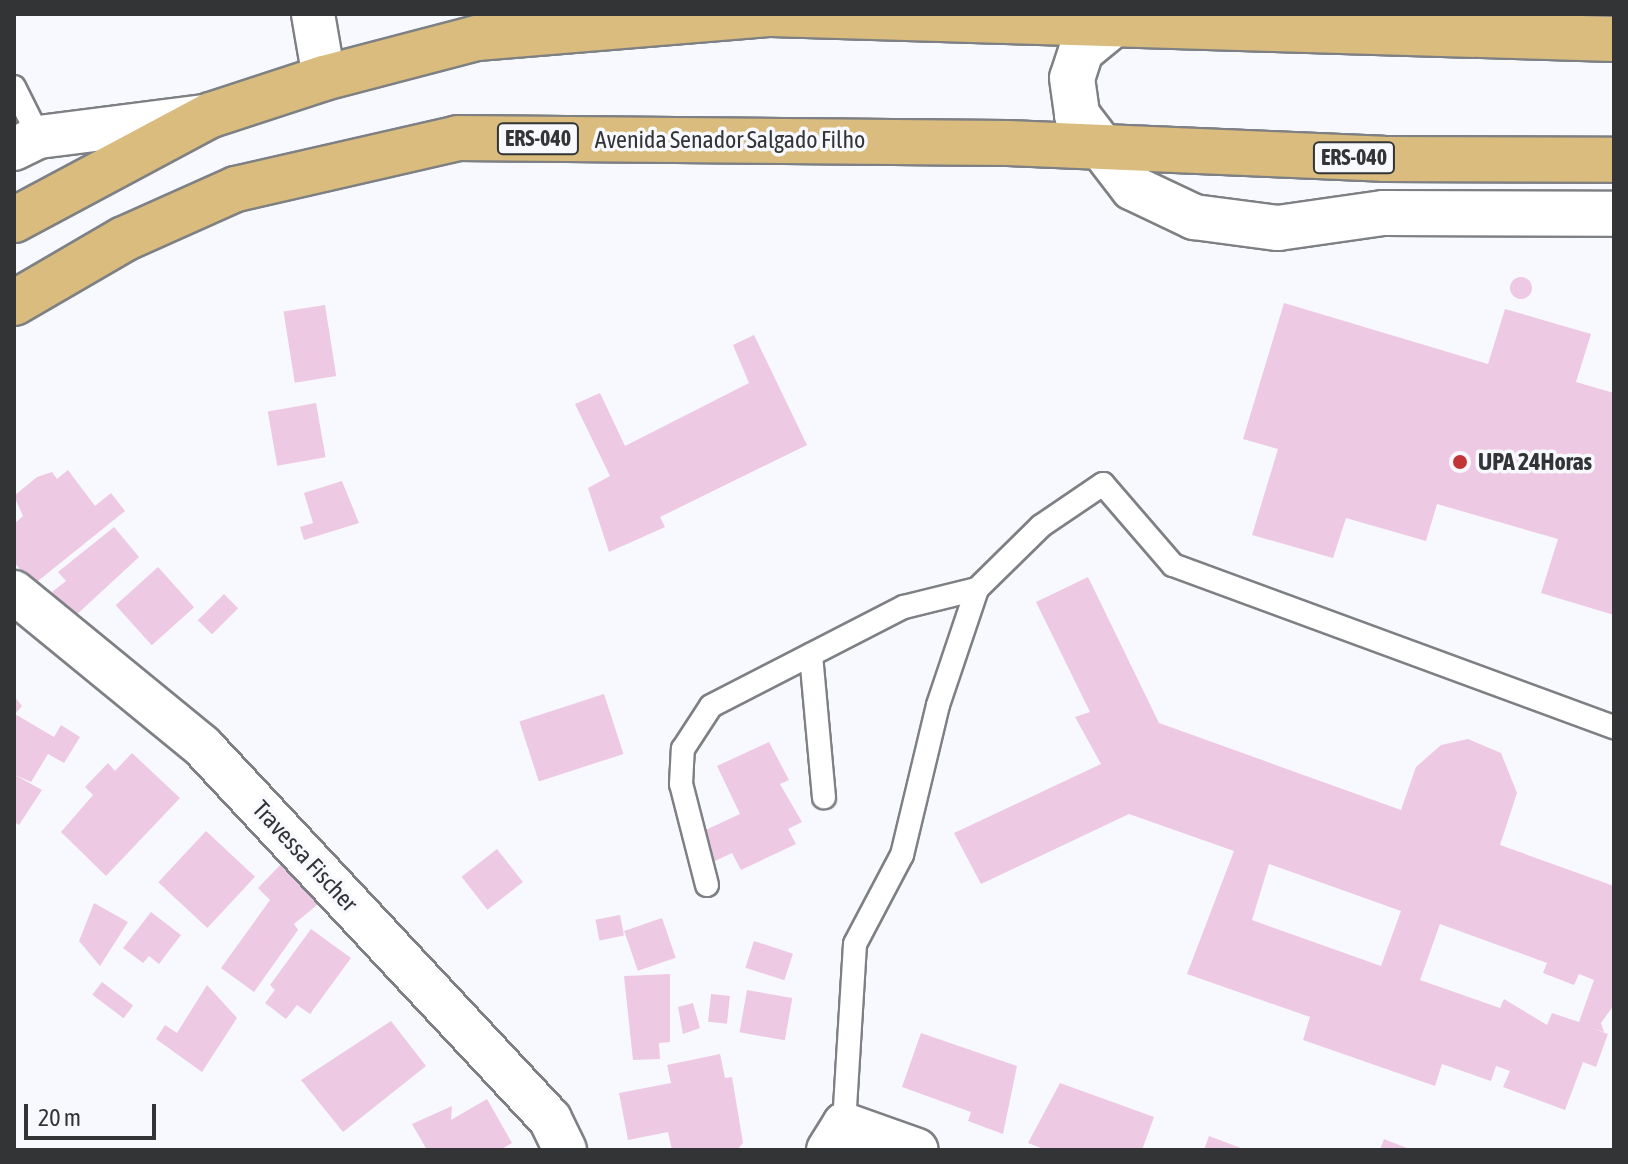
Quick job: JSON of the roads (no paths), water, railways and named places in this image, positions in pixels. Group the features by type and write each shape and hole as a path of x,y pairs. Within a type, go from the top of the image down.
{"main road":[{"path":"14,220 211,115 324,78 477,38 769,14 1118,20 1614,39"},
{"path":"1118,20 1081,51 1072,78 1077,115 1095,146 1133,188 1194,217 1278,228 1383,213 1614,214"},
{"name":"Avenida Senador Salgado Filho","path":"14,303 124,239 236,189 458,138 1095,146 1614,160"}],"street":[{"path":"313,14 324,78"},
{"path":"27,143 211,115"},
{"name":"Travessa Fischer","path":"14,592 202,746 550,1119 565,1150"},
{"path":"836,1137 917,1150"}],"lane":[{"path":"14,87 27,143"},
{"path":"836,1137 855,944 902,855 938,705 977,589 1041,526 1103,484 1173,565 1614,727"},
{"path":"707,885 681,784 683,749 711,706 904,607 977,589"},
{"path":"811,655 824,797"}],"place":[{"name":"UPA 24Horas","path":"1460,462"}]}
